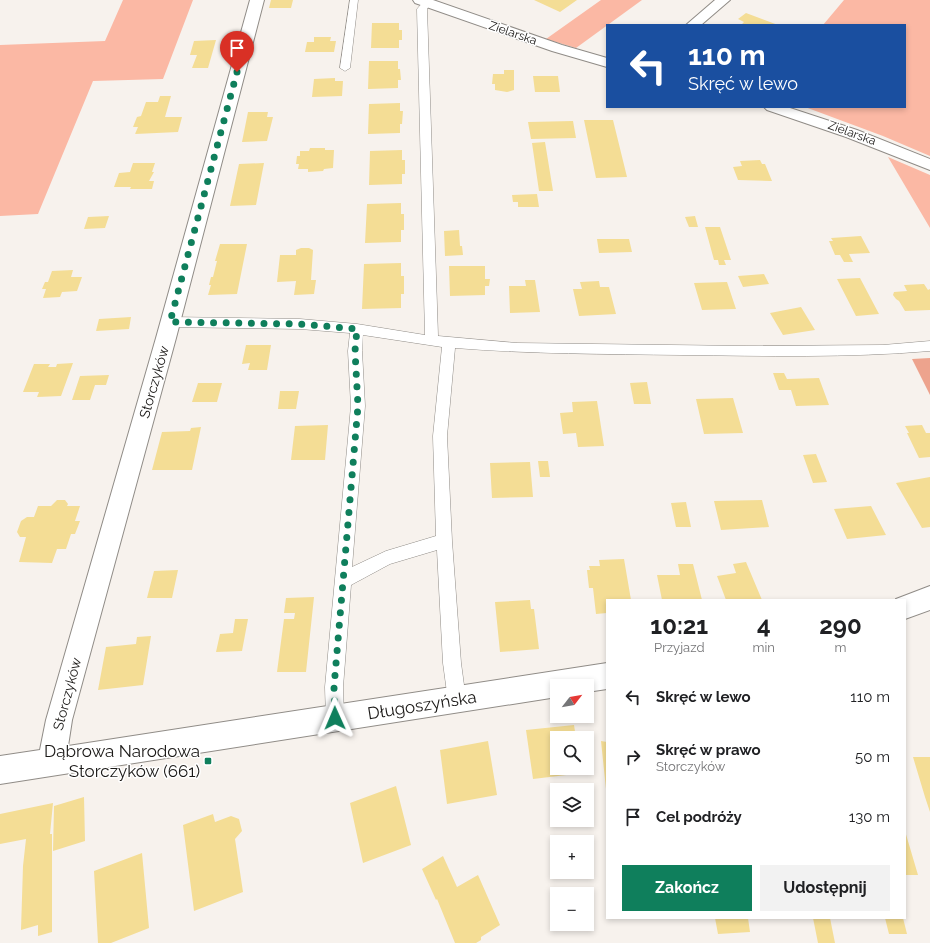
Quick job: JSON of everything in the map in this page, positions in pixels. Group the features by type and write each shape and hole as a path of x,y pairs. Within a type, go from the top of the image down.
{"street":[{"name":"Storczyków","path":"51,763 59,720 170,322 257,0"},
{"path":"694,24 723,0"},
{"name":"Zielarska","path":"424,2 557,48 606,63"},
{"name":"Zielarska","path":"775,108 874,141 930,165"},
{"path":"906,607 930,598"},
{"name":"Długoszyńska","path":"0,770 606,676"}],"lane":[{"path":"346,68 354,0"},
{"path":"424,2 422,9 432,341"},
{"path":"170,322 300,324 357,329 432,341 517,348 746,351 883,350 930,346"},
{"path":"335,718 334,687 358,406 355,351 357,329"},
{"path":"450,342 447,355 440,436 444,541 452,662 457,700"},
{"path":"344,580 386,558 444,541"}],"shaded area":[{"path":"123,0 193,0 163,79 93,81 38,214 0,216 0,45 105,41"},
{"path":"601,0 642,0 609,24 606,24 606,26 576,48 546,39"},
{"path":"844,0 930,0 930,156 883,136 808,108 906,108 906,24 824,24"},
{"path":"888,157 930,175 930,228"},
{"path":"930,358 930,395 912,359"}],"building":[{"path":"271,0 293,0 291,8 269,8"},
{"path":"534,0 577,0 560,12"},
{"path":"746,13 775,24 742,24 744,22 738,19"},
{"path":"372,23 399,23 399,30 402,30 402,40 399,40 399,48 371,48"},
{"path":"314,37 331,37 330,41 336,41 334,52 305,52 307,42 314,42"},
{"path":"216,40 208,68 192,68 197,55 190,55 194,41"},
{"path":"369,61 398,61 398,69 400,69 401,80 398,80 398,88 368,89"},
{"path":"504,70 514,70 514,90 507,92 495,90 495,84 492,84 493,74 504,74"},
{"path":"533,76 558,76 560,92 535,92"},
{"path":"335,78 335,81 343,81 342,96 312,97 314,79"},
{"path":"160,96 171,96 165,117 182,117 178,132 135,134 138,127 133,127 137,117 141,116 146,102 158,102"},
{"path":"400,103 400,111 403,111 402,124 400,124 400,133 368,134 369,104"},
{"path":"248,112 268,112 267,117 273,117 267,141 242,142"},
{"path":"584,120 613,120 627,177 596,178"},
{"path":"573,121 576,138 531,139 528,122"},
{"path":"545,142 553,191 539,191 532,143"},
{"path":"310,148 325,148 325,150 334,150 333,168 324,169 323,171 308,172 308,169 298,169 299,164 296,164 297,156 300,156 300,151 309,151"},
{"path":"402,150 402,160 405,160 405,174 402,174 402,184 369,185 370,151"},
{"path":"760,160 762,164 765,164 772,181 738,180 733,167 742,166 740,161"},
{"path":"133,163 155,163 152,172 154,172 149,181 154,181 152,189 114,187 119,173 130,172"},
{"path":"264,163 256,205 230,206 239,164"},
{"path":"537,194 539,207 518,207 518,202 513,202 512,195"},
{"path":"401,203 401,214 404,214 404,230 401,230 401,242 365,243 367,204"},
{"path":"109,216 105,228 84,229 88,217"},
{"path":"695,216 698,227 689,227 685,217"},
{"path":"705,227 720,227 731,260 724,260 726,265 719,265 718,260 714,260"},
{"path":"459,230 460,246 462,246 463,255 445,256 444,231"},
{"path":"861,236 870,253 849,254 853,262 844,262 840,255 835,255 829,241 833,241 831,238"},
{"path":"597,239 629,239 632,252 599,253"},
{"path":"220,244 247,244 237,294 208,295 211,285 209,285 211,277 213,277 217,261 215,261"},
{"path":"301,248 309,248 313,250 311,280 316,280 314,294 294,295 296,281 277,282 280,255 296,255 296,250"},
{"path":"401,263 401,276 404,276 404,294 401,294 401,308 362,309 364,264"},
{"path":"449,266 485,266 485,279 490,279 489,286 485,286 485,295 450,296"},
{"path":"73,270 71,277 82,277 77,291 62,292 60,297 43,298 46,289 42,289 45,282 48,282 52,271"},
{"path":"764,274 769,284 743,287 738,276"},
{"path":"860,278 879,314 856,316 837,279"},
{"path":"525,280 535,280 540,312 510,313 509,286 526,286"},
{"path":"599,281 600,287 609,287 616,314 579,316 573,289 582,289 580,282"},
{"path":"727,282 736,309 702,310 694,283"},
{"path":"924,284 928,290 930,289 930,310 905,311 893,295 894,292 907,291 904,285"},
{"path":"801,307 815,330 783,335 770,313"},
{"path":"131,317 129,329 96,331 99,319"},
{"path":"246,345 271,345 267,370 248,370 250,363 242,364"},
{"path":"73,363 61,396 37,397 39,392 23,392 34,364 50,364 48,367 56,367 57,364"},
{"path":"773,373 784,373 787,379 819,378 829,405 796,406 791,390 779,390"},
{"path":"109,375 106,385 95,385 90,400 72,400 80,376"},
{"path":"647,382 651,404 634,404 630,383"},
{"path":"198,383 222,383 217,402 192,402"},
{"path":"280,391 299,391 296,409 278,409"},
{"path":"733,398 743,433 704,434 696,399"},
{"path":"597,401 604,446 578,447 576,433 563,434 560,413 573,412 572,402"},
{"path":"328,425 325,460 291,460 295,426"},
{"path":"922,425 926,433 930,433 930,457 919,458 905,426"},
{"path":"201,427 192,470 152,470 162,432 190,431 191,428"},
{"path":"816,454 827,482 813,483 803,455"},
{"path":"538,461 548,461 550,477 540,477"},
{"path":"530,462 533,497 492,498 490,463"},
{"path":"930,477 930,527 922,528 896,483"},
{"path":"57,500 65,500 68,504 67,506 80,506 75,521 80,521 75,534 71,534 66,549 57,549 52,563 19,562 26,537 20,537 17,532 21,521 27,517 34,517 38,506 51,506"},
{"path":"762,500 769,527 721,530 714,501"},
{"path":"686,502 691,527 676,527 671,503"},
{"path":"871,506 886,535 847,539 834,509"},
{"path":"624,559 631,599 606,599 606,613 596,614 593,588 589,588 587,570 590,570 589,566 600,566 599,560"},
{"path":"746,562 762,599 726,599 717,576 736,573 733,564"},
{"path":"678,564 693,564 702,599 662,599 657,575 680,575"},
{"path":"178,570 172,598 147,598 154,571"},
{"path":"314,597 306,672 277,672 284,619 294,619 295,613 284,613 286,598"},
{"path":"530,600 531,609 534,609 539,649 500,652 495,602"},
{"path":"235,619 248,619 242,651 216,652 220,634 233,633"},
{"path":"151,636 143,685 98,690 106,647 136,644 137,637"},
{"path":"574,725 575,731 550,731 550,775 566,775 533,779 526,730"},
{"path":"488,741 497,795 447,804 440,750"},
{"path":"601,741 606,742 606,789"},
{"path":"913,757 930,757 930,812 925,797"},
{"path":"396,786 411,845 363,863 350,803"},
{"path":"84,797 85,841 53,851 54,806"},
{"path":"53,803 50,834 52,834 52,932 38,936 38,925 21,930 23,866 26,839 0,844 0,814"},
{"path":"213,814 215,822 231,816 239,819 242,831 235,839 243,892 194,911 183,825"},
{"path":"906,834 918,875 906,875"},
{"path":"142,853 149,928 111,943 98,943 94,871"},
{"path":"443,856 457,887 478,875 500,925 481,937 481,940 476,943 455,943 437,899 436,900 422,869"},
{"path":"715,919 748,919 750,932 718,934"},
{"path":"813,919 830,919 835,943 818,943"},
{"path":"885,919 903,919 907,934 889,934"}],"place":[{"name":"Dąbrowa Narodowa Storczyków (661)","path":"208,761"}],"route":[{"path":"237,72 170,322 217,324 300,324 357,329 355,351 358,406 334,687 335,718"}]}
